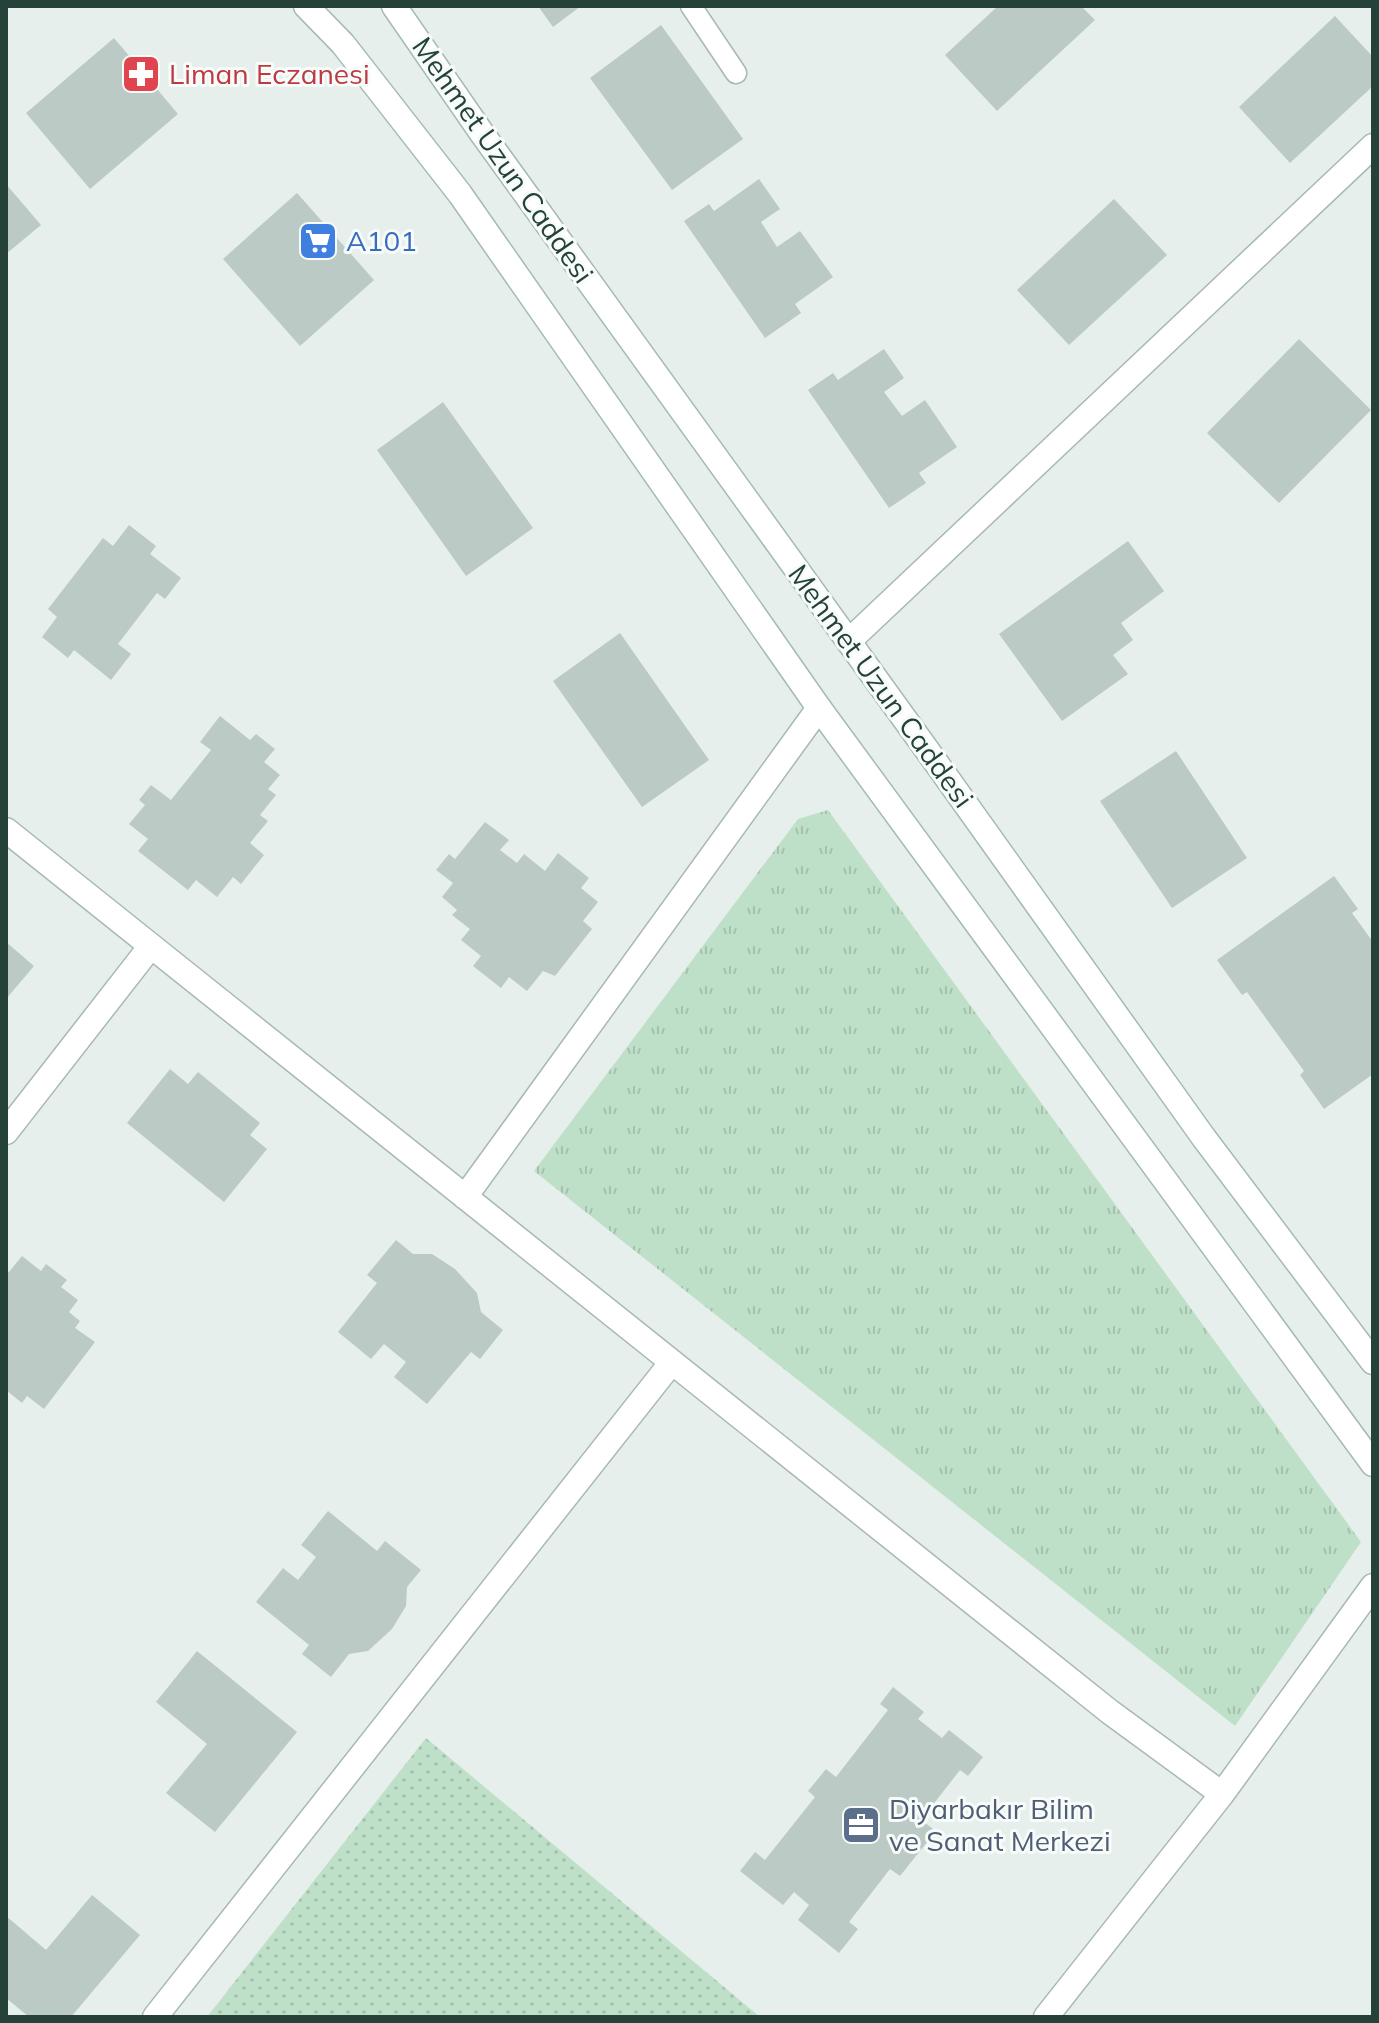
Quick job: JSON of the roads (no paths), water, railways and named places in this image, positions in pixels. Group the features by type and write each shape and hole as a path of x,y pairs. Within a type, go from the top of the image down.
{"street":[{"path":"306,6 343,44 460,194 819,708 1373,1464"},
{"name":"Mehmet Uzun Caddesi","path":"394,6 481,132 1204,1138 1373,1362"},
{"path":"849,641 1373,146"},
{"path":"465,1197 819,708"},
{"path":"6,830 1110,1712 1222,1794"},
{"path":"6,1132 151,946"},
{"path":"155,2017 672,1362"},
{"path":"1046,2017 1222,1794 1373,1586"}],"lane":[{"path":"691,6 736,73"}],"place":[{"name":"Liman Eczanesi","path":"141,74"},
{"name":"A101","path":"318,241"},
{"name":"Diyarbakır Bilim ve Sanat Merkezi","path":"861,1825"}]}
